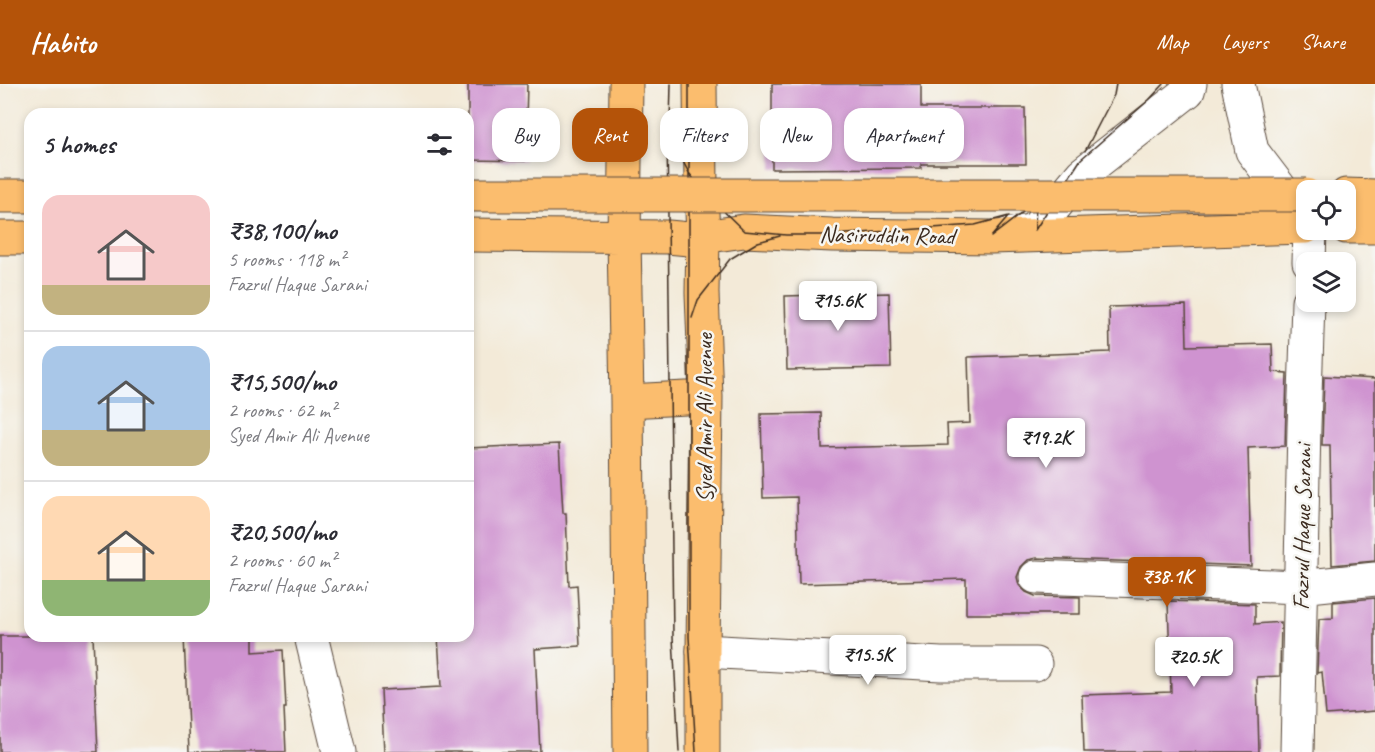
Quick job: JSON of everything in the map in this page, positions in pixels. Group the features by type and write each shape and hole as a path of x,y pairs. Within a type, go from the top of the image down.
{"main road":[{"path":"626,84 624,237 630,752"},
{"name":"Syed Amir Ali Avenue","path":"700,84 702,293 706,397 703,752"},
{"path":"474,195 1296,195"},
{"path":"1356,195 1375,196"},
{"path":"0,196 24,196"},
{"path":"1356,227 1375,227"},
{"name":"Nasiruddin Road","path":"474,235 689,239 744,231 832,235 991,237 1296,229"},
{"path":"0,238 24,237"},
{"path":"627,401 706,397"}],"street":[{"path":"991,237 1035,230 1082,174 1188,92 1190,84"},
{"path":"1238,84 1252,151 1296,209"},
{"name":"Fazrul Haque Sarani","path":"1297,752 1308,312"},
{"path":"1036,577 1300,587 1375,579"},
{"path":"312,642 339,752"},
{"path":"703,651 941,664 1035,664"}],"building":[{"path":"468,84 527,84 526,108 492,108 492,160 474,160 474,108 468,108"},
{"path":"772,84 921,84 921,108 844,108 844,162 964,162 964,108 1025,108 1026,164 921,164 921,168 772,169 772,162 832,162 832,108 772,108"},
{"path":"889,293 891,368 787,370 785,296"},
{"path":"1186,305 1187,346 1272,344 1273,372 1287,373 1285,446 1248,448 1251,566 1037,558 1028,560 1021,567 1017,577 1019,585 1026,592 1035,596 1080,597 1080,614 966,614 966,579 799,584 797,497 763,498 761,414 821,413 822,448 948,445 947,424 970,423 968,357 1110,352 1109,307"},
{"path":"1324,376 1375,379 1375,561 1332,565 1330,445 1322,445"},
{"path":"559,444 563,513 566,513 569,586 577,585 580,646 535,649 540,752 384,752 381,690 441,687 438,642 474,642 474,448"},
{"path":"1375,598 1375,711 1326,715 1322,672 1317,673 1319,619 1333,618 1333,602"},
{"path":"1168,601 1255,604 1255,624 1281,622 1280,676 1257,677 1259,752 1084,752 1082,695 1171,692"},
{"path":"0,636 24,636 24,642 93,642 98,752 0,752"},
{"path":"184,642 253,642 253,652 283,650 286,752 189,752"}],"tram line":[{"path":"671,84 670,124 677,150 689,173 707,195 744,231 786,235 832,235 975,225 1009,216 991,237 1036,202 1035,230 1081,159 1149,100 1164,84"},
{"path":"689,84 689,637 696,752"},
{"path":"1085,151 1114,95 1116,84"},
{"path":"667,162 673,637 679,752"},
{"path":"692,318 698,300 730,259 758,242 780,236"}]}
